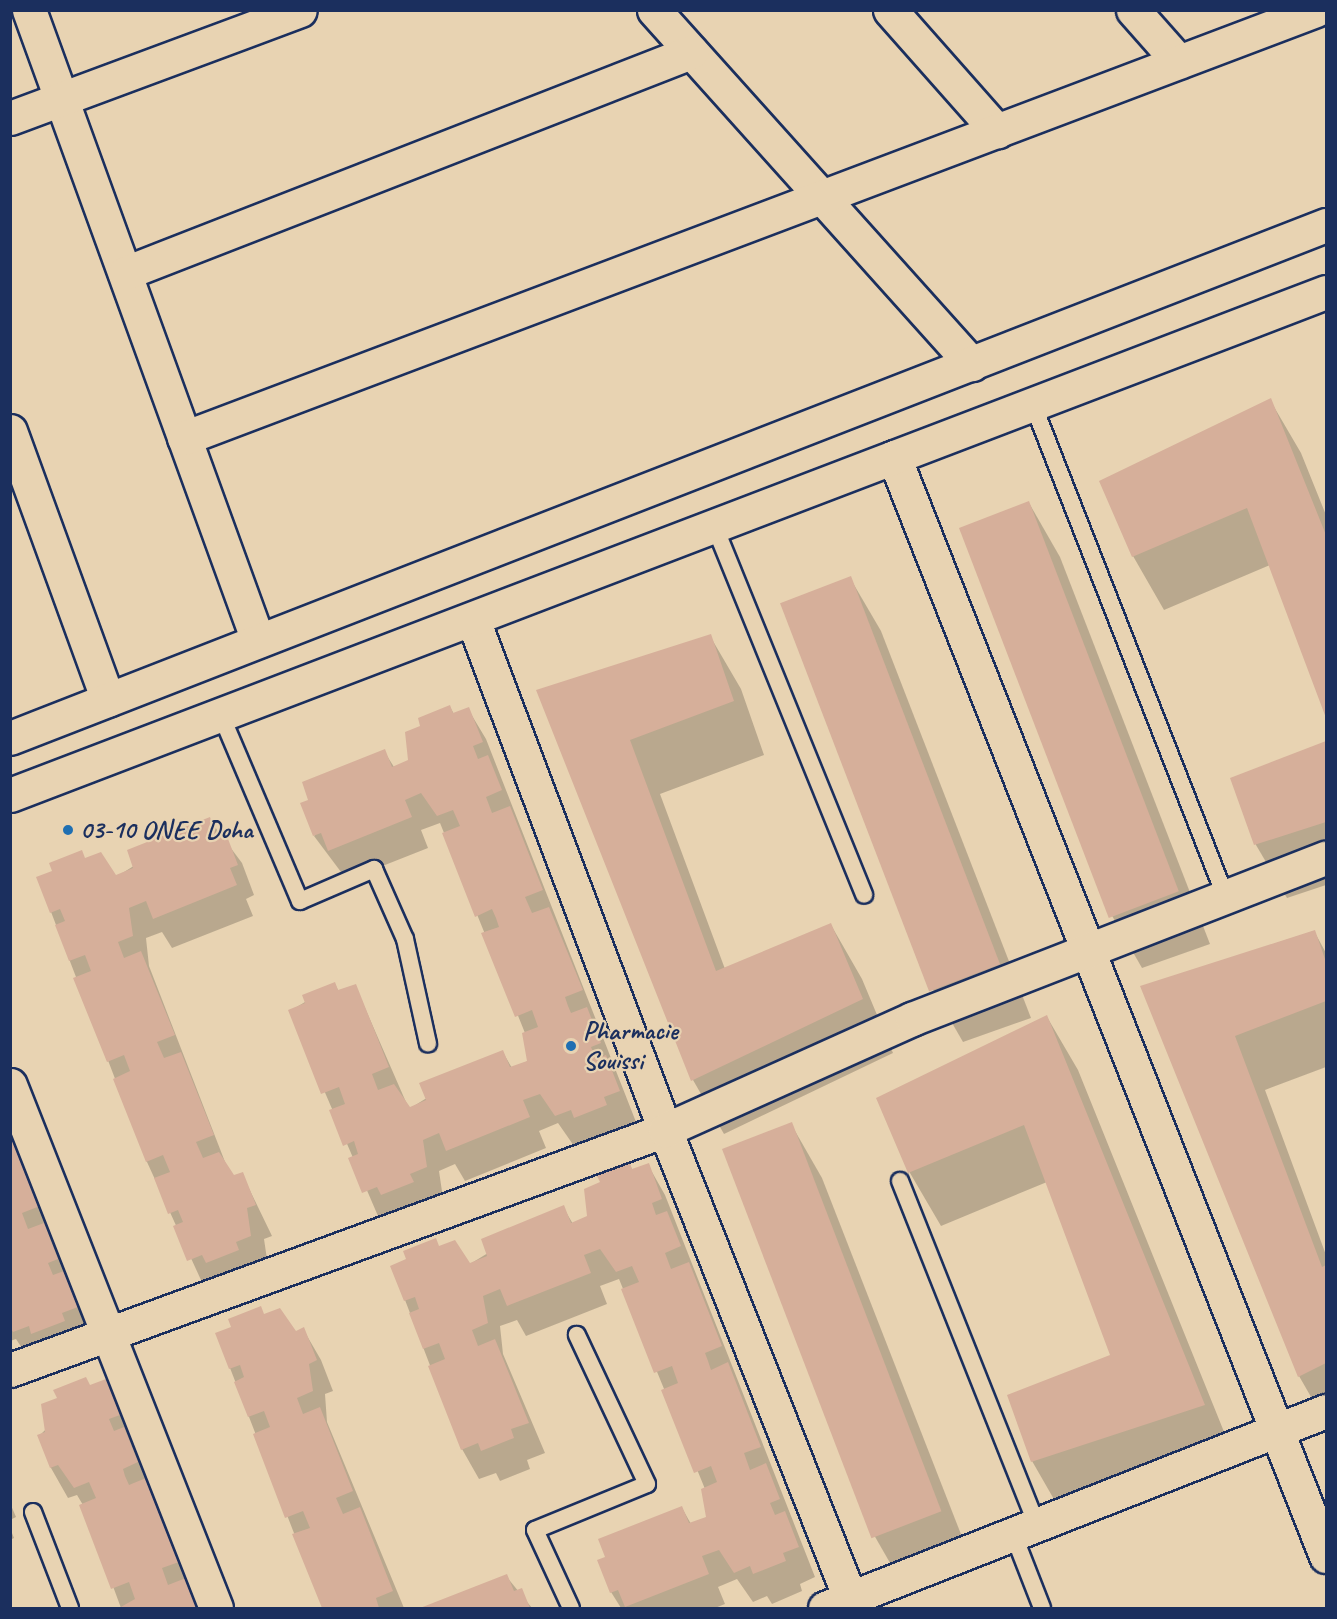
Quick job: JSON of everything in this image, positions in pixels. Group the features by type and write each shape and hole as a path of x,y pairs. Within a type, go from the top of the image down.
{"street":[{"path":"29,10 258,641"},
{"path":"10,118 300,10"},
{"path":"654,10 820,198 972,364"},
{"path":"890,10 997,131"},
{"path":"1133,10 1179,62"},
{"path":"184,438 1316,10"},
{"path":"125,273 691,52"},
{"path":"10,738 1326,225"},
{"path":"10,795 473,620 714,525 1034,407 1326,292"},
{"path":"10,431 108,700"},
{"path":"894,457 1274,1431 1326,1556"},
{"path":"473,620 665,1130 838,1603 1326,1411"},
{"path":"10,1370 107,1332 665,1130 912,1019 1088,954 1326,858"},
{"path":"10,1085 216,1608"}],"lane":[{"path":"1034,407 1226,898"},
{"path":"714,525 864,895"},
{"path":"221,715 300,901 374,869 405,939 428,1044"},
{"path":"900,1181 1025,1531 1042,1608"},
{"path":"571,1608 535,1530 647,1484 577,1335"},
{"path":"33,1512 70,1608"}],"building":[{"path":"1271,398 1326,535 1326,718 1247,508 1132,557 1099,481"},
{"path":"1029,501 1179,891 1109,918 959,528"},
{"path":"851,576 1000,964 929,992 780,603"},
{"path":"711,634 734,701 630,740 716,971 831,923 863,999 691,1081 536,690"},
{"path":"450,705 453,713 469,707 483,742 473,746 478,759 488,755 502,790 486,797 492,813 510,806 543,890 525,897 532,913 549,907 583,990 565,997 568,1006 571,1013 587,1007 601,1043 591,1047 596,1059 606,1055 620,1091 604,1097 607,1105 574,1118 571,1110 555,1116 540,1094 523,1100 530,1117 446,1151 439,1133 423,1140 427,1167 410,1174 414,1182 381,1195 377,1187 362,1193 348,1158 358,1154 354,1141 343,1146 329,1110 345,1104 339,1087 321,1094 288,1010 305,1003 302,995 335,982 338,990 356,984 389,1067 372,1074 378,1090 394,1084 410,1107 426,1100 419,1083 503,1050 510,1067 527,1061 522,1033 538,1027 532,1010 515,1017 481,933 499,927 492,909 475,917 442,833 460,826 453,810 437,816 421,793 405,800 412,817 328,851 321,833 313,836 300,803 308,800 302,782 385,749 392,767 408,760 405,732 420,726 418,718"},
{"path":"1326,741 1326,822 1254,845 1230,778"},
{"path":"210,817 216,835 225,831 238,865 230,868 237,885 153,919 146,901 129,908 133,936 118,942 124,958 141,951 175,1035 157,1042 164,1058 181,1052 214,1135 196,1142 203,1158 219,1152 234,1175 243,1172 256,1205 247,1208 251,1236 236,1242 239,1250 206,1263 202,1255 187,1261 173,1226 183,1222 178,1210 168,1214 154,1178 170,1172 163,1155 146,1162 113,1079 130,1071 124,1055 107,1062 73,978 91,971 85,955 69,961 55,925 65,921 60,909 50,913 36,877 52,871 49,863 82,850 85,858 101,852 116,875 133,868 127,850"},
{"path":"1315,930 1326,962 1326,1001 1235,1036 1322,1267 1326,1265 1326,1363 1298,1377 1140,986"},
{"path":"1047,1015 1205,1405 1031,1462 1007,1395 1110,1355 1024,1125 908,1173 876,1098"},
{"path":"792,1122 941,1511 871,1538 722,1149"},
{"path":"11,1133 40,1206 22,1213 28,1229 44,1223 58,1259 48,1263 53,1275 64,1271 78,1307 62,1313 65,1321 31,1334 29,1326 13,1332 10,1327"},
{"path":"629,1161 632,1169 649,1163 662,1199 652,1203 656,1215 667,1211 681,1246 665,1253 671,1269 689,1262 722,1346 705,1353 711,1370 728,1362 761,1447 744,1453 750,1470 766,1463 780,1499 770,1503 775,1515 785,1511 799,1547 783,1553 786,1561 753,1574 750,1566 734,1573 719,1550 702,1556 709,1574 625,1607 618,1590 610,1593 597,1560 605,1557 598,1539 682,1506 689,1523 706,1517 701,1489 717,1482 711,1466 694,1473 661,1390 678,1383 672,1366 654,1373 621,1289 639,1282 632,1266 616,1272 600,1249 584,1255 591,1273 507,1306 500,1289 483,1296 488,1323 472,1330 478,1346 495,1339 529,1423 511,1429 514,1438 481,1451 478,1443 461,1450 428,1366 445,1359 439,1343 423,1349 409,1313 419,1309 415,1297 404,1301 390,1266 406,1259 403,1251 436,1238 439,1246 455,1240 470,1263 487,1256 481,1239 564,1205 571,1223 587,1216 584,1189 600,1182 596,1174"},
{"path":"261,1306 264,1314 280,1308 296,1331 304,1327 317,1360 309,1364 313,1391 297,1398 303,1414 320,1407 353,1491 336,1498 343,1514 360,1507 393,1591 376,1598 379,1608 322,1608 292,1534 310,1528 303,1511 285,1518 253,1434 270,1427 264,1411 248,1417 234,1382 244,1377 240,1365 229,1369 215,1333 231,1327 228,1319"},
{"path":"86,1377 90,1385 106,1379 120,1415 109,1419 114,1431 124,1427 138,1462 123,1469 125,1476 129,1485 146,1478 179,1562 162,1568 168,1585 186,1578 198,1608 119,1608 135,1599 129,1582 111,1589 79,1505 96,1498 89,1482 74,1488 58,1465 50,1468 37,1435 45,1432 41,1404 57,1398 53,1390"},
{"path":"507,1574 514,1591 522,1588 530,1608 420,1608"}],"place":[{"name":"03-10 ONEE Doha","path":"68,830"},
{"name":"Pharmacie Souissi","path":"571,1046"}]}
